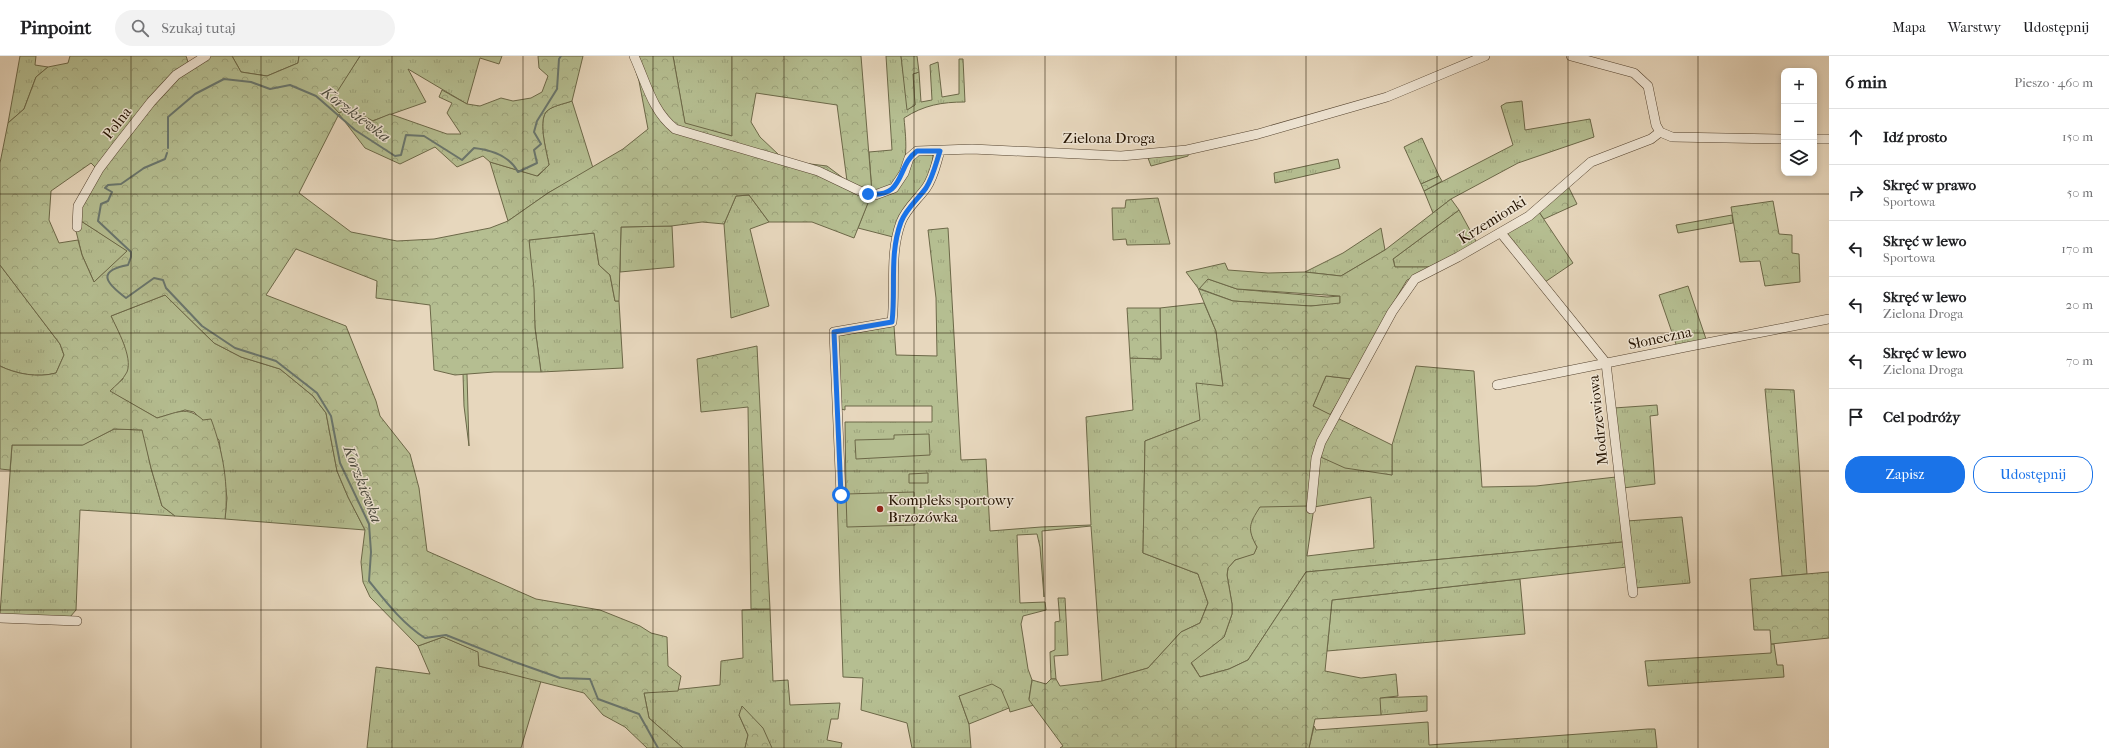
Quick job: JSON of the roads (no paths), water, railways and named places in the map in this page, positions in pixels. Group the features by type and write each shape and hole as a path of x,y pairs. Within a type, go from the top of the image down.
{"street":[{"name":"Polna","path":"77,227 78,206 99,168 114,148 151,102 176,75 206,56"},
{"name":"Zielona Droga","path":"634,56 652,100 661,114 675,129 818,171 862,192 875,195 894,188 904,173 909,158 917,151 972,149 1121,156 1187,150 1258,134 1387,97 1486,56"},
{"path":"1571,56 1634,73 1642,79 1648,86 1656,125 1660,132 1672,137 1781,139"},
{"name":"Krzemionki","path":"1311,509 1316,458 1321,442 1392,312 1415,279 1501,233 1529,216 1591,162 1650,139 1660,132"},
{"path":"1817,139 1829,139"},
{"path":"841,495 834,332 892,322 894,302 894,251 897,235 907,210 927,186 934,173 940,151"},
{"name":"Modrzewiowa","path":"1501,233 1606,363 1633,593"},
{"name":"Słoneczna","path":"1497,385 1723,338 1829,319"},
{"path":"0,618 77,621"}],"waterway":[{"name":"Korzkiewka","path":"168,148 168,117 195,94 224,79 251,82 270,89 290,85 316,96 355,130 395,156 401,155 406,135 424,136 462,160 474,148 493,152 505,158 515,166 518,172 537,163 534,150 541,144 534,132 537,121 557,89 559,59 561,56"},
{"name":"Korzkiewka","path":"167,153 165,159 144,168 121,184 108,185 105,188 112,192 108,201 101,204 98,221 131,252 128,265 111,271 108,274 109,283 126,298 154,278 163,280 166,288 202,326 235,348 276,361 317,393 331,416 340,463 369,524 371,552 369,581 409,626 425,638 446,635 560,678 590,679 598,699 639,714 658,748"}],"place":[{"name":"Kompleks sportowy Brzozówka","path":"880,509"}]}
